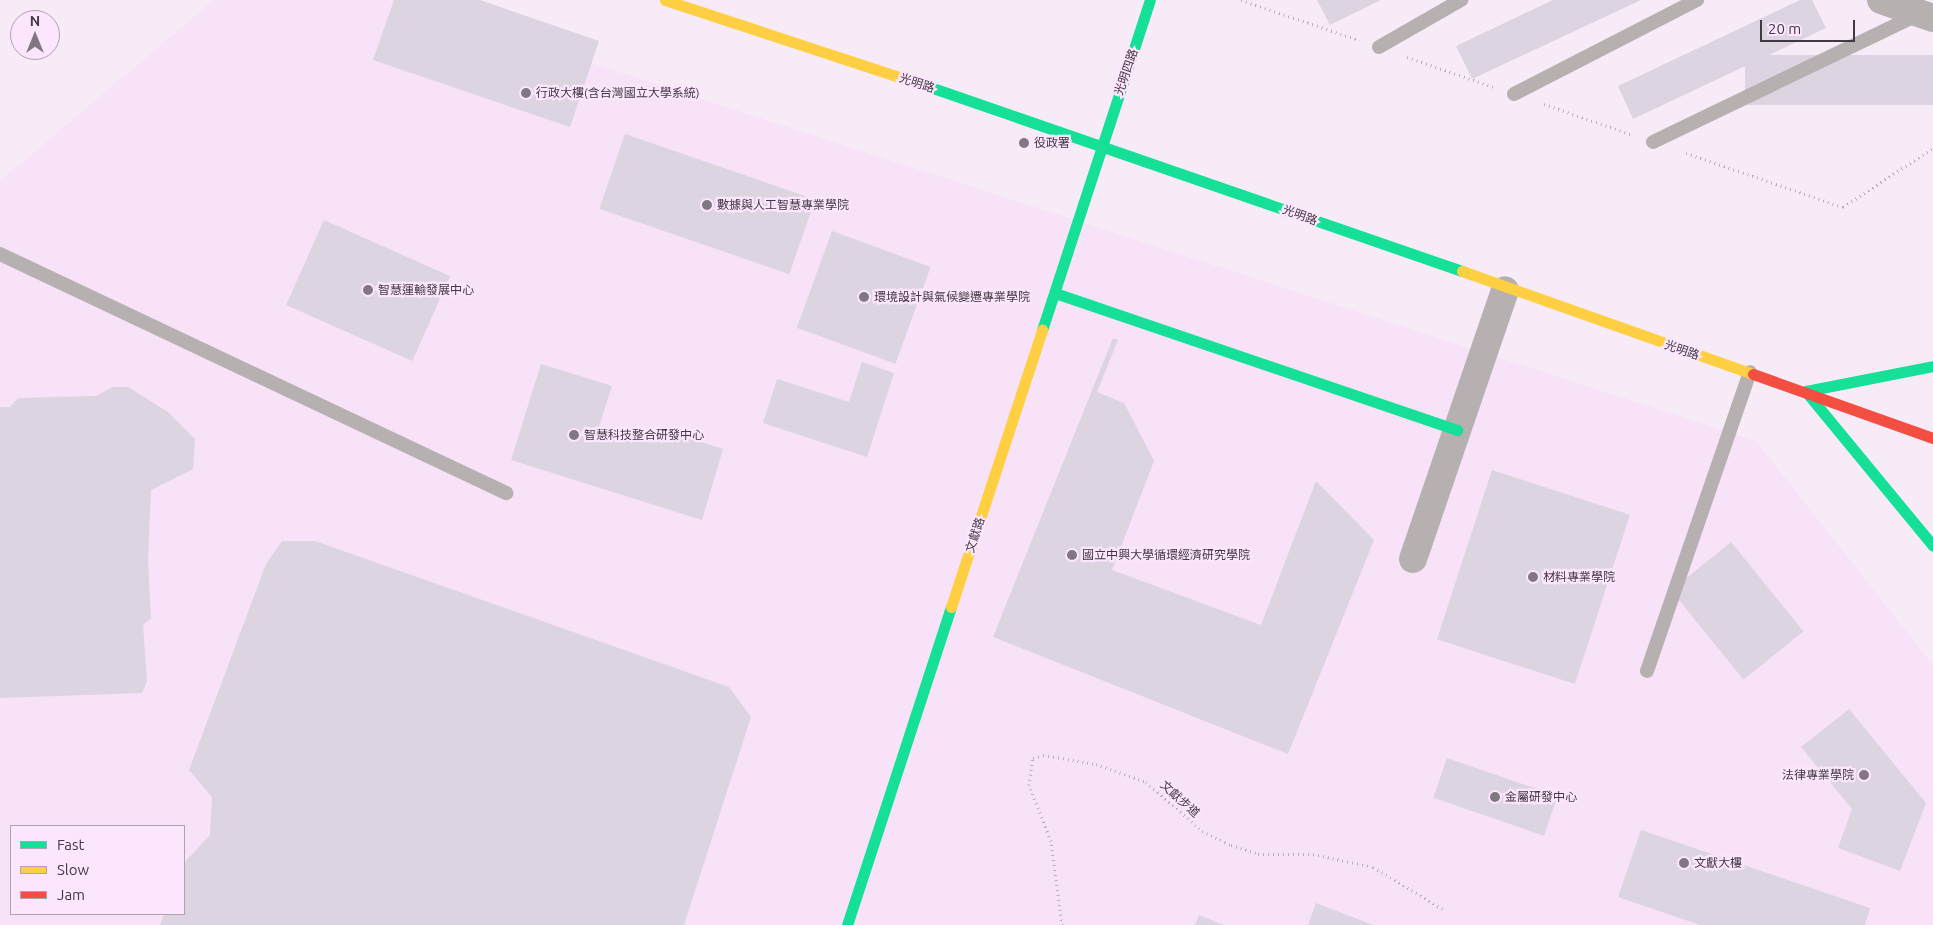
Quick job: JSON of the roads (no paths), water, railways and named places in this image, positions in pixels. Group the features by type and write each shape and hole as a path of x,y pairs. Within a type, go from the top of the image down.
{"street":[{"name":"光明路","path":"665,0 1101,143 1505,290 1806,391 1933,438"},
{"name":"光明四路","path":"1101,143 1150,0"},
{"path":"1881,0 1926,16"},
{"name":"文獻路","path":"847,925 1055,293 1101,143"},
{"path":"1413,559 1505,290"},
{"path":"1055,293 1457,430"},
{"path":"1933,366 1806,391 1933,546"}],"lane":[{"path":"1379,47 1461,0"},
{"path":"1514,94 1697,0"},
{"path":"1654,142 1926,16"},
{"path":"0,254 506,493"},
{"path":"1647,671 1750,372"}],"place":[{"name":"行政大樓(含台灣國立大學系統)","path":"526,93"},
{"name":"役政署","path":"1024,143"},
{"name":"數據與人工智慧專業學院","path":"707,205"},
{"name":"智慧運輸發展中心","path":"368,290"},
{"name":"環境設計與氣候變遷專業學院","path":"864,297"},
{"name":"智慧科技整合研發中心","path":"574,435"},
{"name":"國立中興大學循環經濟研究學院","path":"1072,555"},
{"name":"材料專業學院","path":"1533,577"},
{"name":"法律專業學院","path":"1864,775"},
{"name":"金屬研發中心","path":"1495,797"},
{"name":"文獻大樓","path":"1684,863"}]}
